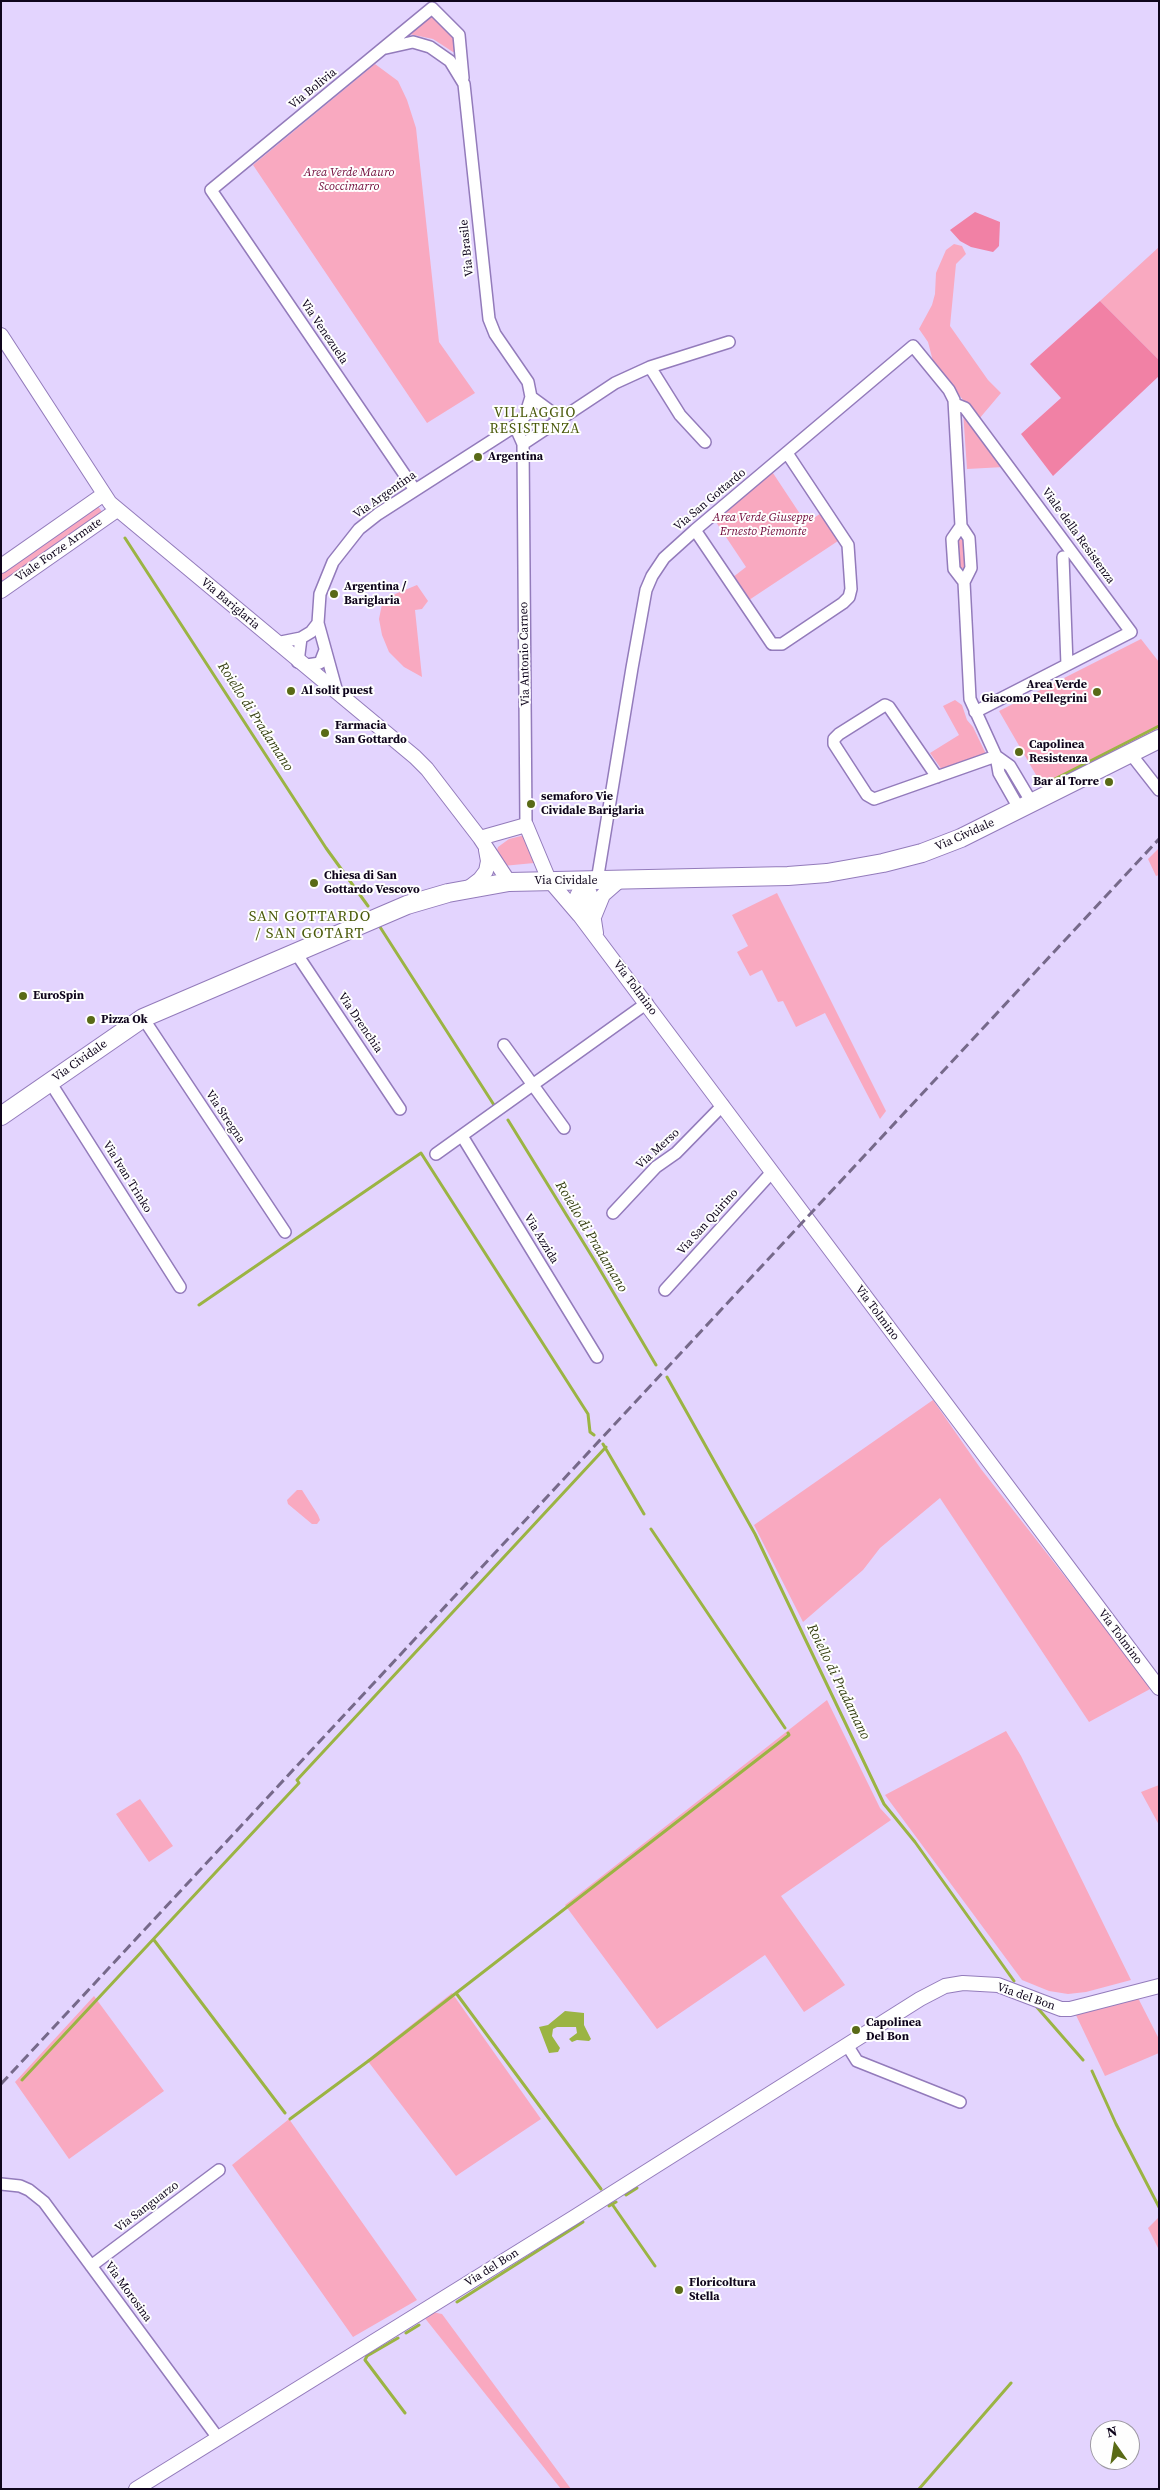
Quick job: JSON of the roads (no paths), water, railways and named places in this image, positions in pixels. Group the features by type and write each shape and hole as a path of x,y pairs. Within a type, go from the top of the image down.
{"main road":[{"name":"Via Cividale","path":"1,1116 143,1018 407,905 465,890 509,882 788,876 852,869 942,846 1159,739"}],"street":[{"name":"Via Bolivia","path":"211,190 386,48 432,8"},
{"name":"Via Brasile","path":"432,8 459,35 489,319 495,334 528,382 531,398"},
{"name":"Via Brasile","path":"386,48 413,42 430,47 450,61 464,84"},
{"name":"Via Venezuela","path":"211,190 415,490"},
{"name":"Via Bariglaria","path":"1,335 104,494 117,510 421,764 483,844 509,882"},
{"path":"523,444 615,383 650,367 729,342"},
{"name":"Viale della Resistenza","path":"913,346 951,394 955,404 961,526 969,538 971,568 964,582 969,692 975,712 996,756 1010,766 1026,806"},
{"name":"Via San Gottardo","path":"591,880 646,590 652,576 664,558 695,530 913,346"},
{"path":"650,367 680,415 705,442"},
{"path":"515,426 525,416 531,398 561,418"},
{"name":"Viale della Resistenza","path":"955,404 965,408 1131,632 975,712"},
{"name":"Via Argentina","path":"337,692 318,623 320,594 325,579 345,544 359,529 415,490 515,426"},
{"name":"Via Antonio Carneo","path":"515,426 523,444 526,825 549,880"},
{"path":"695,530 772,644 782,644 844,603 849,597 851,589 848,545 787,453"},
{"name":"Viale Forze Armate","path":"1,566 104,494"},
{"name":"Viale Forze Armate","path":"1,591 117,510"},
{"name":"Viale della Resistenza","path":"961,526 952,539 953,559 954,569 964,582"},
{"name":"Viale della Resistenza","path":"1063,556 1067,665"},
{"path":"276,643 301,638 311,632 318,623"},
{"path":"301,638 298,662 307,665 320,663 325,650"},
{"path":"937,777 889,707 885,705 834,739 834,744 867,795 872,798 877,798 937,777 996,756"},
{"path":"1130,753 1159,790"},
{"path":"465,890 480,879 486,871 488,860 483,844 526,825"},
{"name":"Via Tolmino","path":"549,880 586,918 597,936 772,1172 1159,1688"},
{"name":"Via Tolmino","path":"586,918 591,880"},
{"path":"586,918 603,895 619,881"},
{"name":"Via Drenchia","path":"296,953 400,1109"},
{"path":"436,1154 647,1003"},
{"name":"Via Stregna","path":"143,1018 285,1232"},
{"path":"504,1045 564,1128"},
{"name":"Via Ivan Trinko","path":"50,1082 180,1287"},
{"name":"Via Merso","path":"613,1213 656,1167 676,1153 723,1106"},
{"name":"Via Azzida","path":"462,1136 597,1357"},
{"name":"Via San Quirino","path":"666,1290 772,1172"},
{"name":"Via del Bon","path":"136,2489 586,2210 920,1999 954,1984 998,1985 1061,2009 1080,2008 1159,1986"},
{"path":"847,2045 857,2061 960,2102"},
{"name":"Via Sanguarzo","path":"91,2266 219,2170"},
{"name":"Via Morosina","path":"1,2184 20,2186 38,2196 218,2438"}],"waterway":[{"name":"Roiello di Pradamano","path":"125,538 326,848 368,906"},
{"path":"1045,784 1159,726"},
{"name":"Roiello di Pradamano","path":"380,927 494,1105"},
{"name":"Roiello di Pradamano","path":"508,1120 656,1365"},
{"path":"199,1305 421,1153 588,1414 590,1432 594,1435"},
{"name":"Roiello di Pradamano","path":"667,1377 755,1534 884,1804 915,1842 1014,1981"},
{"path":"603,1444 644,1514"},
{"path":"22,2080 299,1783 297,1780 606,1447"},
{"path":"651,1529 785,1728"},
{"path":"290,2119 371,2059 789,1735 788,1733"},
{"path":"154,1940 285,2113"},
{"path":"456,1993 601,2189"},
{"name":"Roiello di Pradamano","path":"1035,2005 1083,2060"},
{"name":"Roiello di Pradamano","path":"1092,2071 1116,2124 1159,2207"},
{"path":"626,2195 637,2188"},
{"path":"609,2206 616,2202"},
{"path":"612,2204 655,2266"},
{"path":"457,2302 583,2222"},
{"path":"406,2333 419,2325"},
{"path":"398,2338 367,2356 365,2360 405,2413"},
{"path":"919,2489 1011,2383"}],"railway":[{"path":"1,2084 1159,839"}],"place":[{"name":"Argentina","path":"478,457"},
{"name":"Argentina / Bariglaria","path":"334,594"},
{"name":"Al solit puest","path":"291,691"},
{"name":"Area Verde Giacomo Pellegrini","path":"1097,692"},
{"name":"Farmacia San Gottardo","path":"325,733"},
{"name":"Capolinea Resistenza","path":"1019,752"},
{"name":"Bar al Torre","path":"1109,782"},
{"name":"semaforo Vie Cividale Bariglaria","path":"531,804"},
{"name":"Chiesa di San Gottardo Vescovo","path":"314,883"},
{"name":"EuroSpin","path":"23,996"},
{"name":"Pizza Ok","path":"91,1020"},
{"name":"Capolinea Del Bon","path":"856,2030"},
{"name":"Floricoltura Stella","path":"679,2290"}],"district":[{"name":"VILLAGGIO RESISTENZA","path":"535,422"},
{"name":"SAN GOTTARDO / SAN GOTART","path":"310,926"}],"park label":[{"name":"Area Verde Mauro Scoccimarro","path":"349,180"},
{"name":"Area Verde Giuseppe Ernesto Piemonte","path":"763,525"}]}
